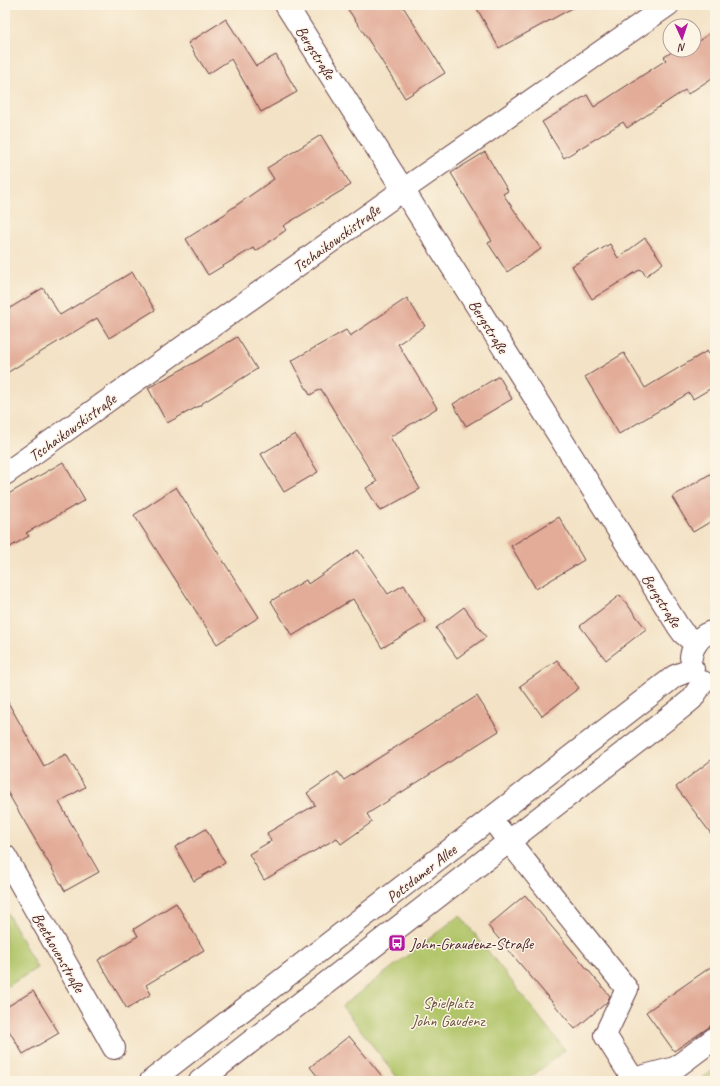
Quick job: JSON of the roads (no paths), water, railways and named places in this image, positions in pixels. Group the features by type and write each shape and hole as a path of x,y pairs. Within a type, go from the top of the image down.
{"street":[{"name":"Bergstraße","path":"286,5 680,629 696,644"},
{"name":"Tschaikowskistraße","path":"5,474 403,190 668,5"},
{"path":"704,679 692,662 692,654 696,644 703,636 715,631"},
{"name":"Potsdamer Allee","path":"151,1081 675,676 704,679 692,699 509,841 213,1077"},
{"path":"491,819 627,989 605,1035 632,1080 675,1068 715,1038"},
{"name":"Beethovenstraße","path":"5,856 114,1048"},
{"path":"197,1045 213,1077"}],"place":[{"name":"John-Graudenz-Straße","path":"397,943"}],"park label":[{"name":"Spielplatz John Gaudenz","path":"448,1011"}]}
